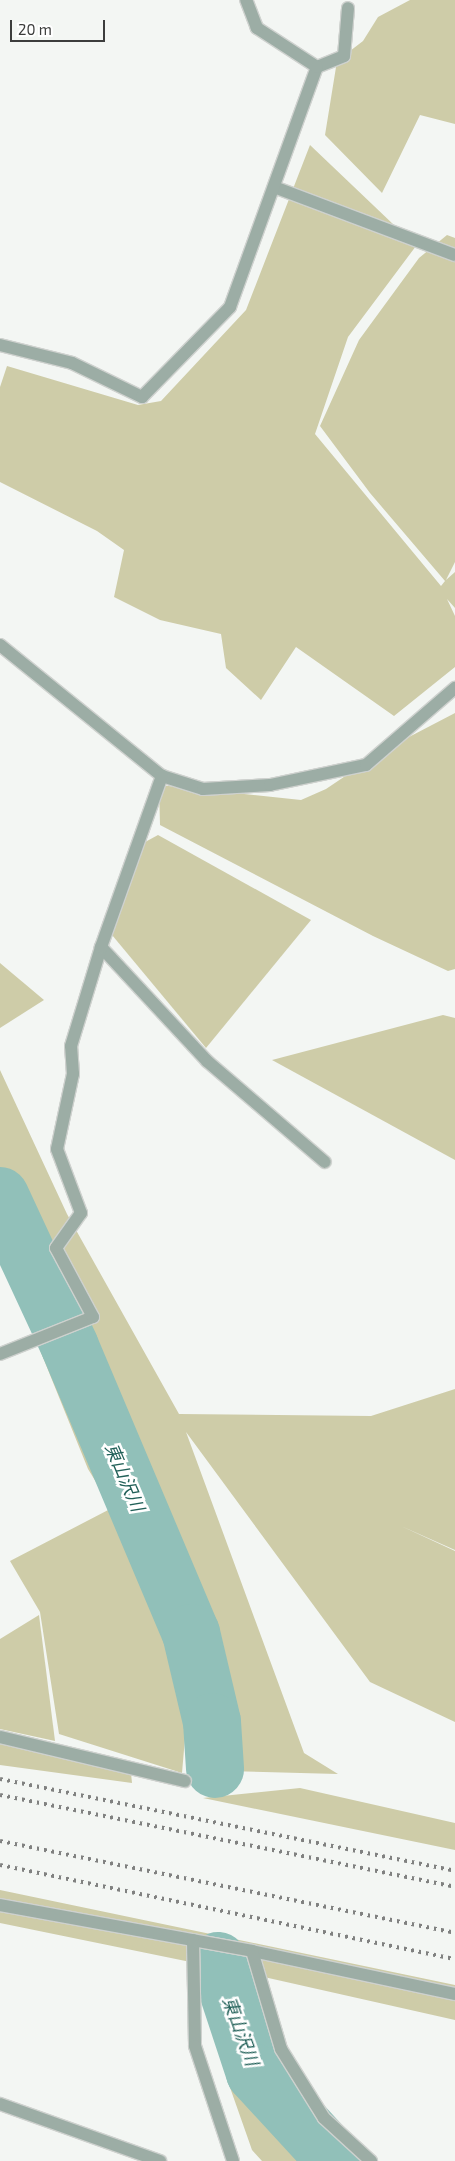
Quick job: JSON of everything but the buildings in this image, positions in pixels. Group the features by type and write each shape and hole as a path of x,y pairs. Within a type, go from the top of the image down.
{"street":[{"path":"246,0 257,28 317,67"},
{"path":"0,345 72,363 142,397 230,307 317,67 344,56 348,8"},
{"path":"274,187 455,255"},
{"path":"0,645 162,776 203,789 270,785 366,766 455,688"},
{"path":"0,1354 93,1317 56,1248 80,1213 57,1149 73,1074 72,1046 101,947 162,776"},
{"path":"101,947 207,1061 325,1162"},
{"path":"0,1737 185,1781"},
{"path":"0,1904 252,1951 455,1994"},
{"path":"193,1940 195,2046 233,2161"},
{"path":"252,1951 281,2049 324,2118 371,2161"},
{"path":"0,2104 160,2161"}],"shaded area":[{"path":"410,0 455,0 455,124 420,115 382,193 325,135 337,61 363,41 378,17"},
{"path":"310,145 416,246 348,337 315,434 441,586 445,581 370,493 320,426 359,340 419,258 447,235 455,238 455,562 446,580 455,572 455,608 447,599 455,616 455,667 394,716 296,647 261,700 226,668 221,634 160,620 114,597 124,550 97,531 0,482 0,387 7,366 138,405 161,401 246,310"},
{"path":"455,713 455,969 448,971 373,936 160,825 159,785 301,800 326,789 384,750"},
{"path":"158,835 311,920 206,1048 112,935 136,847"},
{"path":"0,963 44,1000 0,1028"},
{"path":"443,1015 455,1018 455,1160 272,1060"},
{"path":"0,1070 67,1214 179,1414 371,1416 455,1389 455,1550 401,1526 455,1551 455,1722 370,1682 186,1432 304,1753 338,1774 187,1770 185,1738 182,1773 59,1734 40,1612 10,1561 112,1508 88,1469 0,1251","holes":["162,1598 181,1630 182,1676 178,1637"]},
{"path":"39,1615 55,1741 0,1729 0,1639"},
{"path":"0,1741 131,1773 132,1783 0,1765"},
{"path":"300,1788 455,1823 455,1850 203,1798"},
{"path":"0,1890 455,1985 455,2020 251,1974 278,2039 324,2118 371,2161 262,2161 252,2150 227,2079 210,1966 0,1923"}],"waterway":[{"name":"東山沢川","path":"0,1196 70,1347 191,1633 212,1722 215,1769"},
{"name":"東山沢川","path":"218,1961 255,2073 336,2161"}],"railway":[{"path":"0,1779 455,1871"},
{"path":"0,1795 455,1887"},
{"path":"0,1841 455,1933"},
{"path":"0,1865 455,1959"}]}
